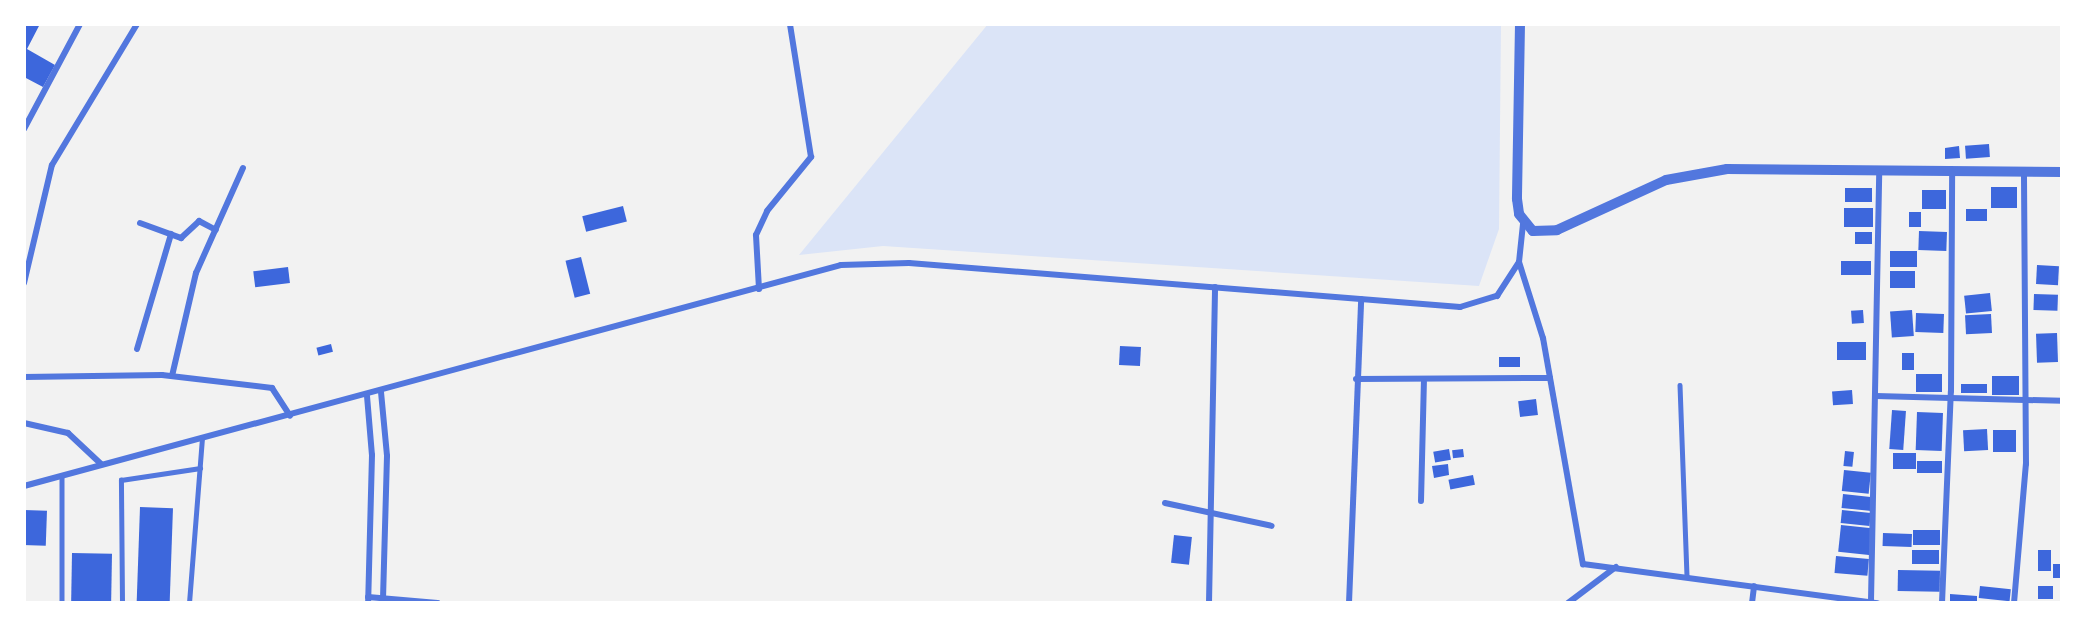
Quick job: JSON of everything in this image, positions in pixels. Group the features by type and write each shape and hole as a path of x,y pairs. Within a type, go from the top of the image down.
{"street":[{"path":"24,129 80,24"},
{"path":"24,282 52,165 137,24"},
{"path":"759,289 756,235 767,211 811,157 790,24"},
{"path":"1520,24 1517,199 1523,223 1519,262 1550,378 1583,564 1874,602 1879,169"},
{"path":"172,376 196,273 243,168"},
{"path":"1523,223 1533,231 1557,230 1658,183 1706,171 1879,169 2062,172"},
{"path":"1942,603 1951,398 1952,170"},
{"path":"2014,603 2026,400 2024,172"},
{"path":"140,223 180,237 200,221 216,230"},
{"path":"137,349 171,234"},
{"path":"24,486 367,396 841,265 909,264 1460,307 1497,296 1519,262"},
{"path":"1209,603 1215,287"},
{"path":"1349,603 1356,379 1361,299"},
{"path":"24,377 172,376 272,388 290,416"},
{"path":"1356,379 1424,382 1550,378"},
{"path":"1421,501 1424,382"},
{"path":"381,392 387,456 383,600"},
{"path":"367,396 372,454 368,600 438,603"},
{"path":"1876,396 2062,401"},
{"path":"24,423 68,433 101,464"},
{"path":"1165,503 1272,526"},
{"path":"1568,603 1616,567"},
{"path":"1752,603 1754,586"}],"lane":[{"path":"1680,386 1687,576"},
{"path":"189,603 202,438"},
{"path":"122,603 121,480 200,468"},
{"path":"62,475 62,603"}],"shaded area":[{"path":"988,24 1501,24 1499,229 1479,286 883,246 799,255"}],"building":[{"path":"24,24 40,24 27,49 55,65 43,87 24,77"},
{"path":"1989,144 1990,157 1966,159 1965,146"},
{"path":"1959,146 1960,158 1945,159 1945,148"},
{"path":"1991,187 2017,187 2017,208 1991,208"},
{"path":"1845,188 1872,188 1872,202 1845,202"},
{"path":"1922,190 1946,190 1946,209 1922,209"},
{"path":"623,206 627,222 586,232 582,216"},
{"path":"1844,208 1873,208 1873,227 1844,227"},
{"path":"1966,209 1987,209 1987,221 1966,221"},
{"path":"1909,212 1921,212 1921,227 1909,227"},
{"path":"1919,231 1947,232 1946,251 1918,250"},
{"path":"1855,232 1872,232 1872,244 1855,244"},
{"path":"1890,251 1917,251 1917,267 1890,267"},
{"path":"581,257 590,294 575,298 565,261"},
{"path":"1841,261 1871,261 1871,275 1841,275"},
{"path":"2037,265 2059,266 2058,285 2036,284"},
{"path":"288,267 290,283 255,287 253,271"},
{"path":"1890,271 1915,271 1915,288 1890,288"},
{"path":"1990,293 1992,311 1966,314 1964,296"},
{"path":"2034,294 2058,295 2057,311 2033,310"},
{"path":"1863,310 1864,323 1852,324 1851,311"},
{"path":"1912,310 1914,336 1892,337 1890,312"},
{"path":"1916,313 1944,314 1943,333 1915,332"},
{"path":"1991,314 1992,333 1966,334 1965,315"},
{"path":"2057,333 2058,362 2037,363 2036,334"},
{"path":"1837,342 1866,342 1866,360 1837,360"},
{"path":"331,344 333,352 318,355 316,348"},
{"path":"1120,346 1141,347 1140,366 1119,365"},
{"path":"1902,353 1914,353 1914,370 1902,370"},
{"path":"1499,357 1520,357 1520,367 1499,367"},
{"path":"1916,374 1942,374 1942,392 1916,392"},
{"path":"1992,376 2019,376 2019,395 1992,395"},
{"path":"1961,384 1987,384 1987,393 1961,393"},
{"path":"1852,390 1853,404 1833,405 1832,391"},
{"path":"1536,399 1538,415 1520,417 1518,401"},
{"path":"1892,410 1906,411 1903,450 1889,449"},
{"path":"1917,412 1943,413 1942,451 1916,450"},
{"path":"1987,429 1988,450 1964,451 1963,430"},
{"path":"1993,430 2016,430 2016,452 1993,452"},
{"path":"1449,449 1451,460 1435,463 1433,452"},
{"path":"1463,449 1464,457 1453,458 1452,450"},
{"path":"1845,451 1854,452 1852,467 1843,466"},
{"path":"1893,453 1916,453 1916,469 1893,469"},
{"path":"1917,461 1942,461 1942,473 1917,473"},
{"path":"1448,464 1449,475 1434,478 1432,466"},
{"path":"1844,470 1871,473 1869,494 1842,491"},
{"path":"1473,475 1475,485 1450,490 1448,480"},
{"path":"1843,494 1873,497 1871,511 1842,508"},
{"path":"140,507 173,508 170,603 137,603"},
{"path":"24,510 47,511 46,546 24,545"},
{"path":"1842,510 1871,513 1869,526 1841,523"},
{"path":"1841,525 1872,528 1869,555 1838,552"},
{"path":"1913,530 1940,530 1940,545 1913,545"},
{"path":"1883,533 1912,534 1912,547 1883,546"},
{"path":"1174,535 1192,537 1189,565 1171,563"},
{"path":"1912,550 1939,550 1939,564 1912,564"},
{"path":"2038,550 2051,550 2051,571 2038,571"},
{"path":"72,553 112,554 111,603 71,603"},
{"path":"1836,556 1869,559 1867,576 1835,573"},
{"path":"2053,564 2062,564 2062,578 2053,578"},
{"path":"1898,570 1940,571 1940,592 1898,591"},
{"path":"1980,586 2011,589 2010,601 1979,598"},
{"path":"2038,586 2053,586 2053,599 2038,599"},
{"path":"1950,594 1977,596 1977,603 1950,603"}]}
